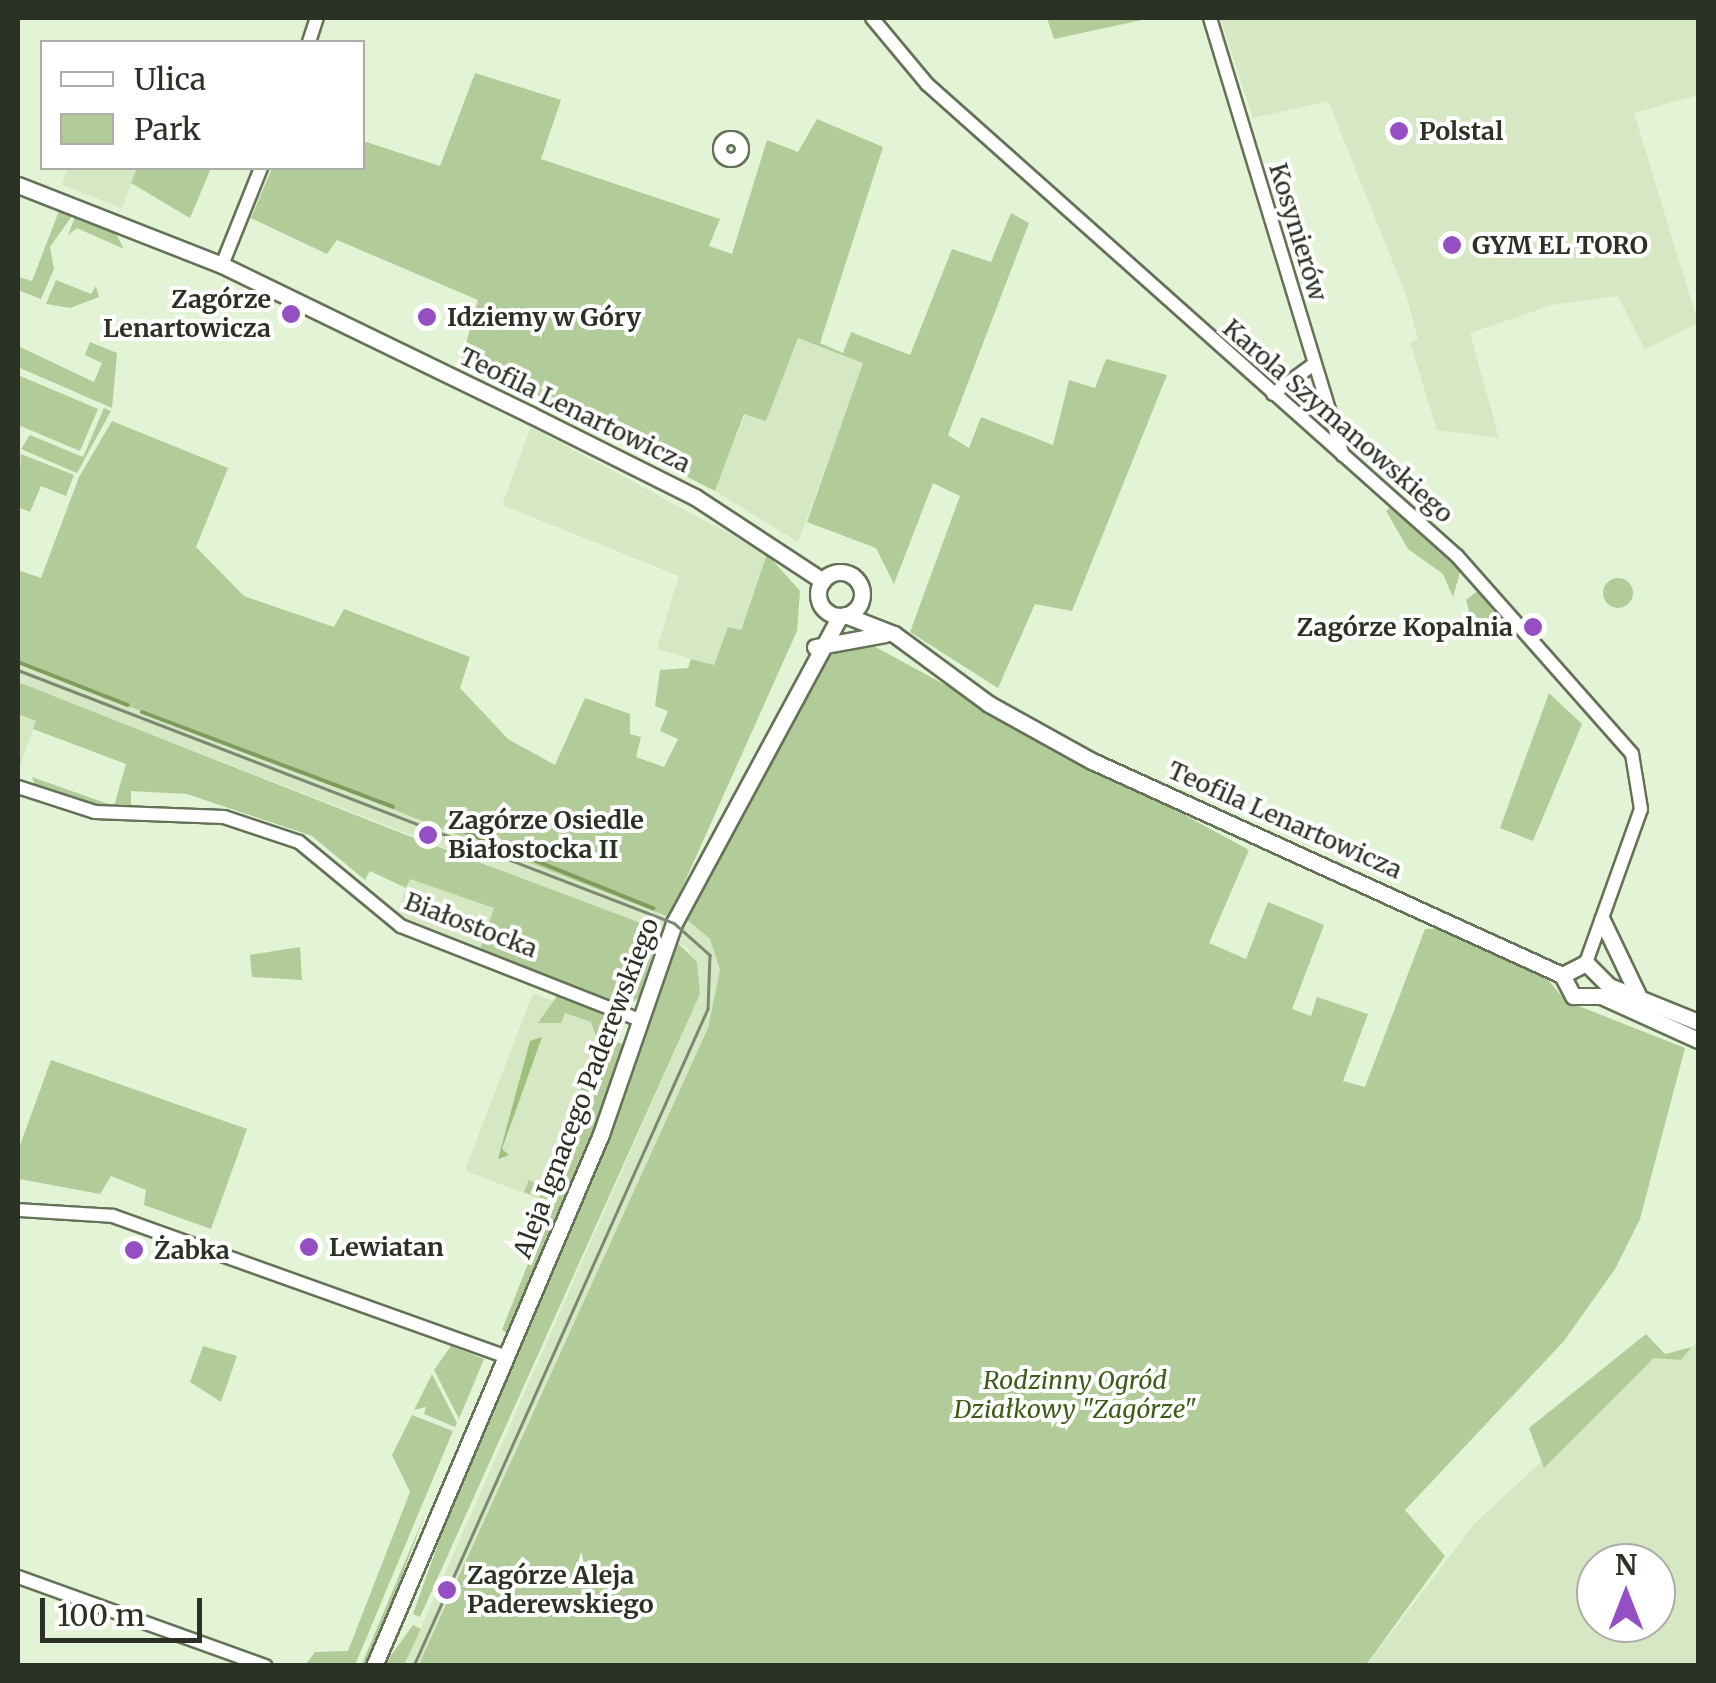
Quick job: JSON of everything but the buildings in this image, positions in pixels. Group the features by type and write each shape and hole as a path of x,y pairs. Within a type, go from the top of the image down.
{"street":[{"name":"Karola Szymanowskiego","path":"872,18 927,84 1457,556 1636,761 1641,809 1586,963"},
{"name":"Kosynierów","path":"1210,18 1344,458"},
{"path":"222,264 260,170"},
{"name":"Teofila Lenartowicza","path":"18,184 222,264 695,497 823,582 847,574 894,634"},
{"path":"1272,394 1314,364"},
{"path":"823,582 836,614 862,598"},
{"name":"Teofila Lenartowicza","path":"836,614 894,634 1079,754 1562,975 1568,994 1590,994"},
{"name":"Aleja Ignacego Paderewskiego","path":"374,1666 601,1134 637,1019 712,840 836,614"},
{"path":"815,647 848,634 894,634"},
{"name":"Białostocka","path":"18,787 94,812 224,817 299,842 401,926 637,1019"},
{"path":"1602,920 1641,998"},
{"path":"1562,975 1586,963 1598,978 1698,1022"},
{"path":"1598,978 1590,994 1698,1040"},
{"path":"18,1210 113,1216 507,1357"},
{"path":"18,1577 266,1666"}],"shaded area":[{"path":"1220,18 1698,18 1698,95 1634,113 1698,323 1645,350 1618,296 1552,305 1470,333 1499,438 1437,430 1410,343 1418,339 1406,295 1328,101 1253,118"},
{"path":"67,170 136,170 122,208 62,185"},
{"path":"798,337 864,363 798,542 715,491 745,414 766,420"},
{"path":"531,427 767,554 740,631 728,627 714,665 657,649 679,576 502,505"},
{"path":"18,663 341,785 669,917 662,932 73,704 18,682"},
{"path":"18,714 36,721 18,772"},
{"path":"409,878 495,908 480,950 394,921"},
{"path":"684,917 710,939 720,970 708,1028 418,1665 404,1666 700,994 688,949 674,939"},
{"path":"533,993 610,1023 542,1200 465,1170"},
{"path":"1698,1340 1698,1665 1366,1666 1476,1522 1655,1358 1681,1360"}],"green space":[{"path":"1047,18 1141,18 1142,20 1054,39"},
{"path":"475,73 561,100 541,159 720,219 709,246 732,254 767,140 798,152 817,119 883,147 820,343 843,353 851,332 910,355 952,249 991,262 1011,213 1029,223 948,435 969,448 981,417 1053,445 1069,380 1095,388 1106,359 1167,375 1072,611 1035,604 998,688 910,632 960,496 933,483 894,584 876,548 807,522 863,363 798,338 766,421 744,414 715,491 461,362 478,300 337,240 327,254 251,218 271,170 365,170 365,142 440,166"},
{"path":"136,170 210,170 190,218 131,183"},
{"path":"59,211 72,216 50,247 54,269 41,299 18,290 18,277 32,281"},
{"path":"75,217 115,232 124,249 77,228 68,235"},
{"path":"56,280 91,294 96,286 99,297 70,308 46,304"},
{"path":"90,342 117,353 112,408 18,367 18,346 94,382 102,363 85,355"},
{"path":"18,375 98,409 80,451 18,425"},
{"path":"104,408 111,411 77,473 21,449 30,435 83,457"},
{"path":"112,421 228,468 196,547 244,596 334,627 344,609 470,657 460,688 508,739 555,765 585,698 630,714 630,734 641,737 636,757 664,767 678,739 660,731 668,711 655,706 660,670 688,668 691,659 714,665 728,627 741,630 767,554 800,591 797,631 669,917 18,663 18,570 41,578 79,477"},
{"path":"21,454 74,475 66,496 41,486 30,512 18,507"},
{"path":"1392,506 1461,569 1453,597 1443,574 1408,549 1386,511"},
{"path":"1618,578 1629,582 1633,593 1629,604 1618,608 1607,604 1603,593 1607,582"},
{"path":"1479,590 1516,631 1515,635 1470,614 1466,600"},
{"name":"Rodzinny Ogród Działkowy \"Zagórze\"","path":"859,638 1249,850 1209,943 1246,959 1268,902 1324,925 1292,1009 1311,1016 1317,997 1368,1014 1343,1081 1365,1087 1425,929 1446,928 1548,980 1566,1001 1685,1048 1640,1219 1615,1269 1564,1341 1405,1510 1445,1556 1366,1665 418,1666 708,1028 720,970 710,939 684,917 822,661"},
{"path":"18,682 654,928 619,1004 480,949 494,908 410,879 406,888 370,871 365,880 312,836 187,794 131,791 131,808 108,810 36,789 32,777 114,806 126,764 33,729 36,721 18,714"},
{"path":"1549,693 1582,724 1533,841 1500,828"},
{"path":"660,931 639,998 627,1006"},
{"path":"674,939 697,962 700,994 420,1617 413,1614 448,1516 610,1132"},
{"path":"300,947 302,980 252,977 250,955"},
{"path":"559,993 617,1016 551,1201 524,1192 529,1180 547,1191 597,1039 591,1022 565,1013 561,1023 538,1023"},
{"path":"542,1037 502,1149 509,1155 498,1159 530,1041"},
{"path":"615,1042 624,1044 601,1117 510,1335 502,1330"},
{"path":"51,1060 247,1129 211,1229 144,1205 146,1190 111,1176 100,1194 19,1179 18,1151"},
{"path":"1646,1334 1665,1354 1692,1347 1681,1360 1654,1358 1544,1468 1529,1428"},
{"path":"203,1346 237,1356 221,1402 190,1382"},
{"path":"451,1346 484,1359 459,1419 434,1370"},
{"path":"432,1374 457,1423 455,1427 424,1414 426,1407 414,1410"},
{"path":"412,1415 453,1431 355,1665 305,1665 315,1652 348,1651 410,1492 392,1455"},
{"path":"425,1514 369,1665 361,1666"},
{"path":"413,1625 421,1629 404,1665 384,1665"}],"waterway":[{"path":"18,662 128,705"},
{"path":"142,712 393,807"},
{"path":"467,833 653,908"}],"tram line":[{"path":"18,670 674,923 710,955 708,1009 414,1666"}],"place":[{"name":"Polstal","path":"1399,131"},
{"name":"GYM EL TORO","path":"1452,245"},
{"name":"Zagórze Lenartowicza","path":"291,314"},
{"name":"Idziemy w Góry","path":"427,317"},
{"name":"Zagórze Kopalnia","path":"1533,627"},
{"name":"Zagórze Osiedle Białostocka II","path":"428,835"},
{"name":"Lewiatan","path":"309,1247"},
{"name":"Żabka","path":"134,1250"},
{"name":"Zagórze Aleja Paderewskiego","path":"447,1590"}]}
